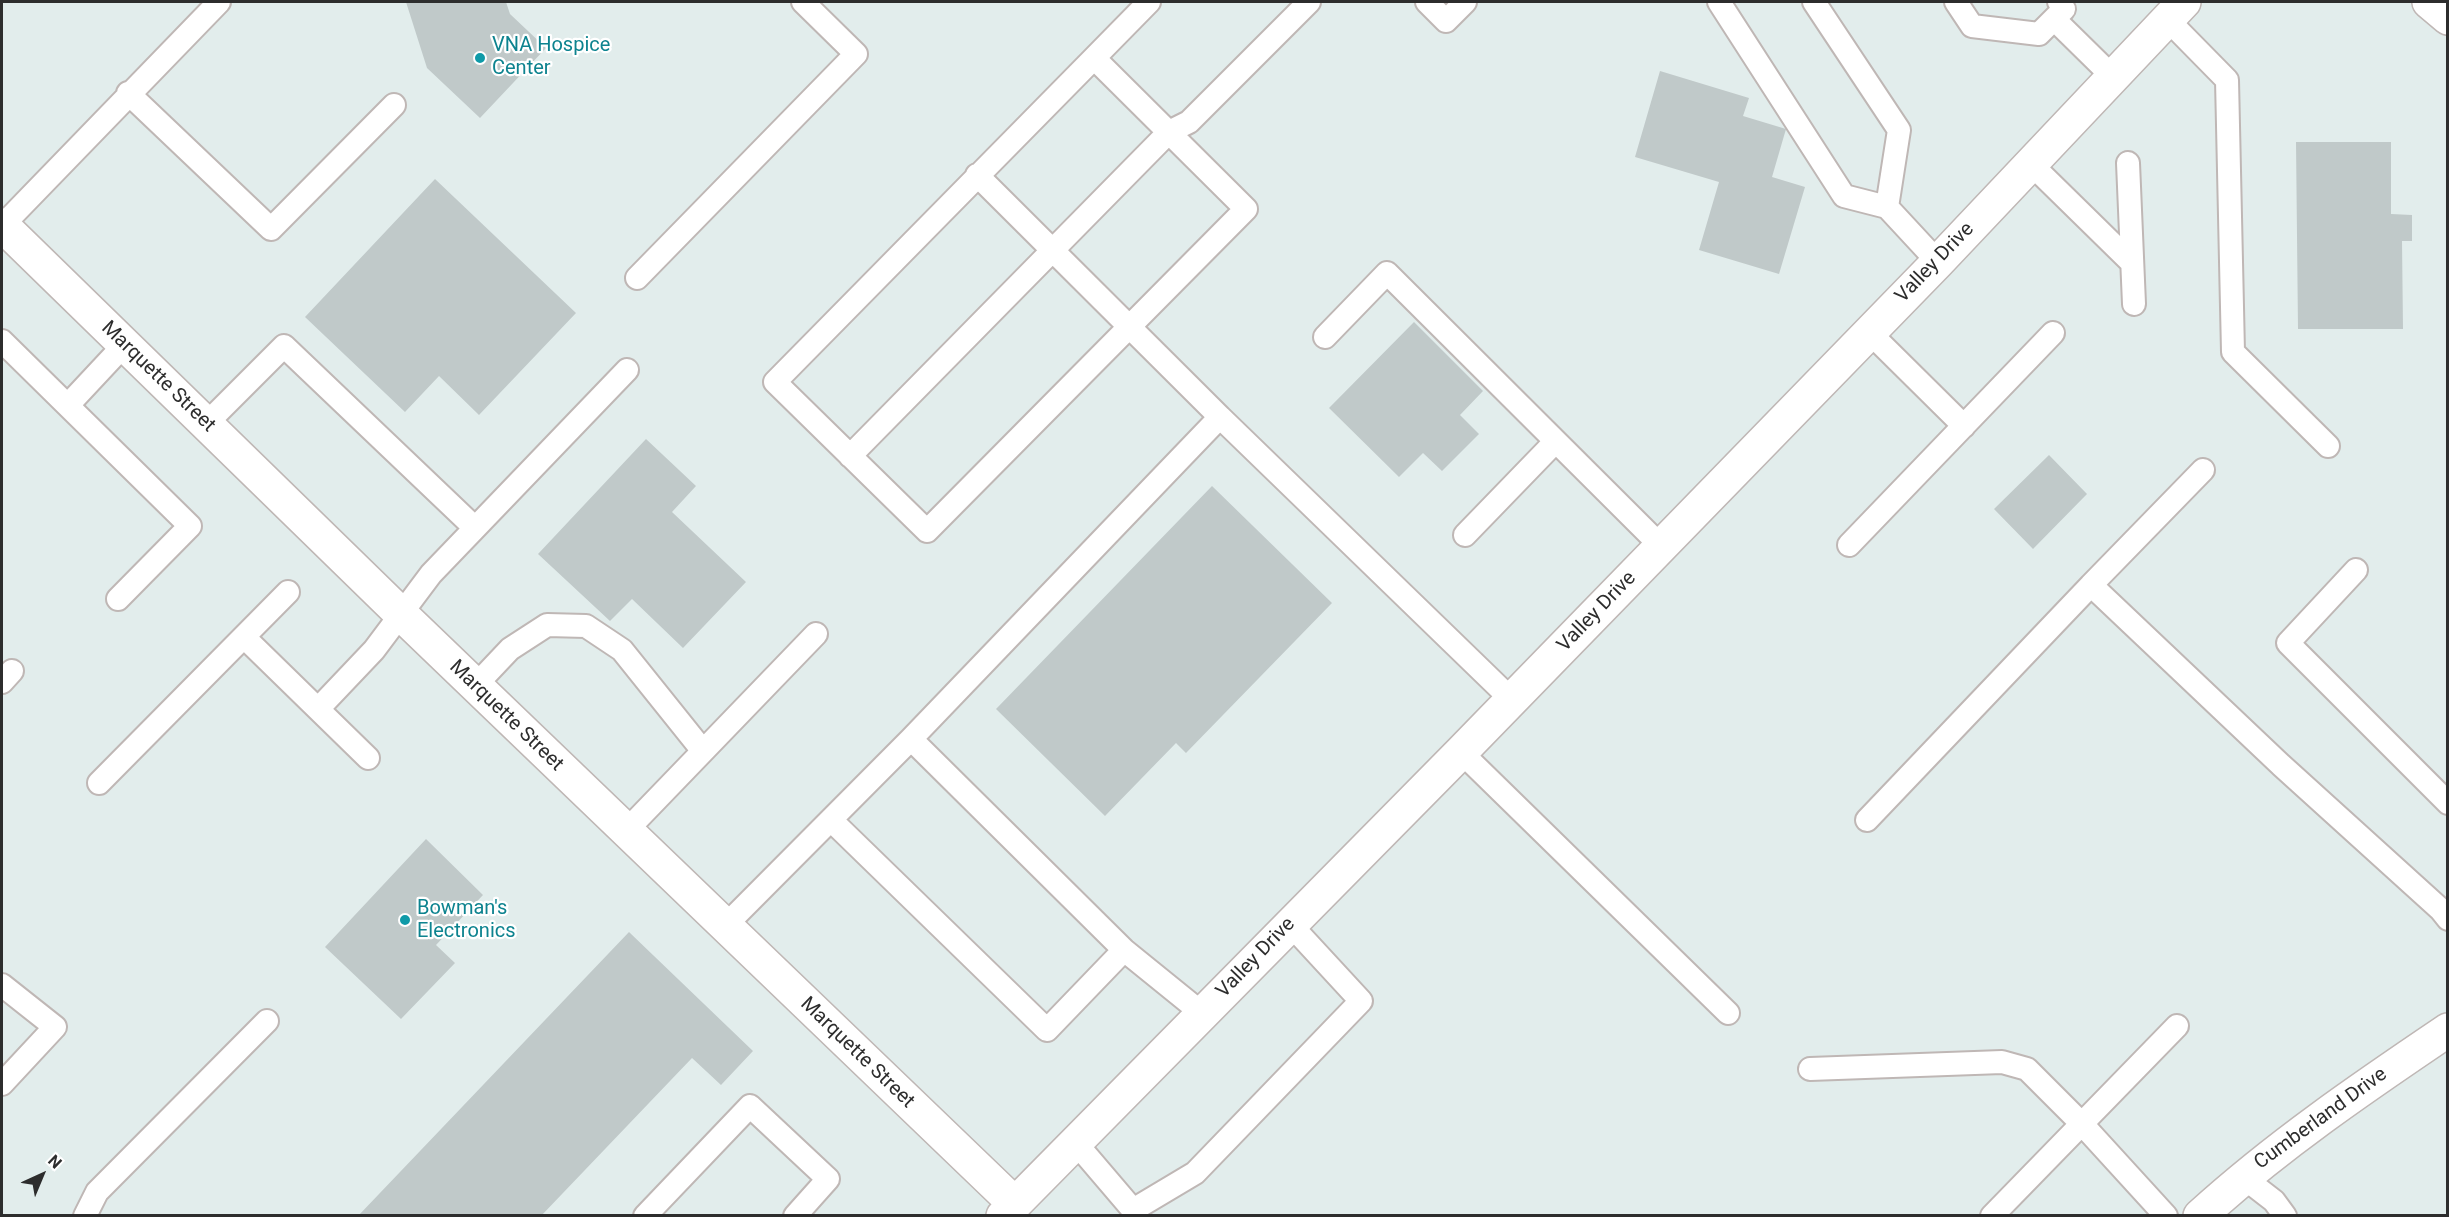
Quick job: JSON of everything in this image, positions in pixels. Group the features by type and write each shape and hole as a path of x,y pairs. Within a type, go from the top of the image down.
{"street":[{"path":"2429,2 2448,18"},
{"name":"Valley Drive","path":"1009,1209 1203,1014 1289,923 1461,752 1938,262 2175,10"},
{"name":"Marquette Street","path":"2,225 626,831 1009,1209"},
{"name":"Cumberland Drive","path":"2200,1215 2243,1177 2328,1111 2448,1030"}],"lane":[{"path":"2,225 219,2"},
{"path":"637,279 856,54 803,2"},
{"path":"1094,58 1246,209 927,531 775,382 1149,2"},
{"path":"850,456 1169,132 1189,122 1309,2"},
{"path":"1427,2 1446,21 1465,2"},
{"path":"1719,2 1844,196 1887,207 1938,262"},
{"path":"1814,2 1899,130 1887,207"},
{"path":"1956,2 1972,26 2039,34 2057,11 2112,76"},
{"path":"2175,10 2228,80 2233,352 2328,446"},
{"path":"128,93 271,229 394,105"},
{"path":"2031,164 2132,263"},
{"path":"2128,164 2134,304"},
{"path":"977,175 1220,417 1512,700"},
{"path":"1325,337 1387,273 1661,546"},
{"path":"1869,332 1964,426"},
{"path":"1849,545 2053,333"},
{"path":"2,341 190,525 118,599"},
{"path":"68,405 125,344"},
{"path":"206,424 284,346 475,528"},
{"path":"318,709 374,650 431,574 627,370"},
{"path":"724,927 911,739 1220,417"},
{"path":"1465,535 1555,442"},
{"path":"1867,820 2203,470"},
{"path":"2356,570 2288,643 2448,803"},
{"path":"2091,585 2281,765 2440,909 2448,919"},
{"path":"99,783 288,592"},
{"path":"475,686 510,649 547,625 586,626 622,650 703,751"},
{"path":"626,831 816,634"},
{"path":"244,637 368,758"},
{"path":"911,739 1124,950 1203,1014"},
{"path":"1461,752 1728,1013"},
{"path":"831,820 1047,1030 1124,950"},
{"path":"1075,1142 1135,1213 1195,1173 1361,1001 1289,923"},
{"path":"2,985 55,1027 2,1084"},
{"path":"85,1215 96,1192 267,1021"},
{"path":"1992,1215 2177,1026"},
{"path":"1810,1069 2002,1062 2027,1069 2082,1124 2166,1215"},
{"path":"645,1215 750,1106 828,1179 795,1215"},
{"path":"2243,1177 2274,1201 2286,1215"}],"building":[{"name":"VNA Hospice Center","path":"406,2 506,2 510,14 546,48 480,118 427,68"},
{"path":"1660,71 1749,98 1743,116 1786,129 1772,177 1805,187 1779,274 1699,250 1719,182 1635,157"},
{"path":"2296,142 2391,142 2391,214 2412,215 2412,241 2402,241 2403,329 2298,329"},
{"path":"435,179 576,313 479,415 439,376 405,412 305,317"},
{"path":"1414,322 1483,391 1460,415 1479,434 1442,471 1423,453 1399,477 1329,408"},
{"path":"646,439 696,486 672,512 746,582 683,648 632,599 610,621 538,554"},
{"path":"2049,455 2087,494 2033,549 1994,509"},
{"path":"1212,486 1332,603 1186,753 1176,743 1105,816 996,709"},
{"name":"Bowman's Electronics","path":"426,839 483,895 436,945 455,963 401,1019 325,947"},
{"path":"629,932 753,1051 721,1085 692,1058 541,1216 358,1216"}],"place":[{"name":"VNA Hospice Center","path":"480,58"},
{"name":"Bowman's Electronics","path":"405,920"}]}
